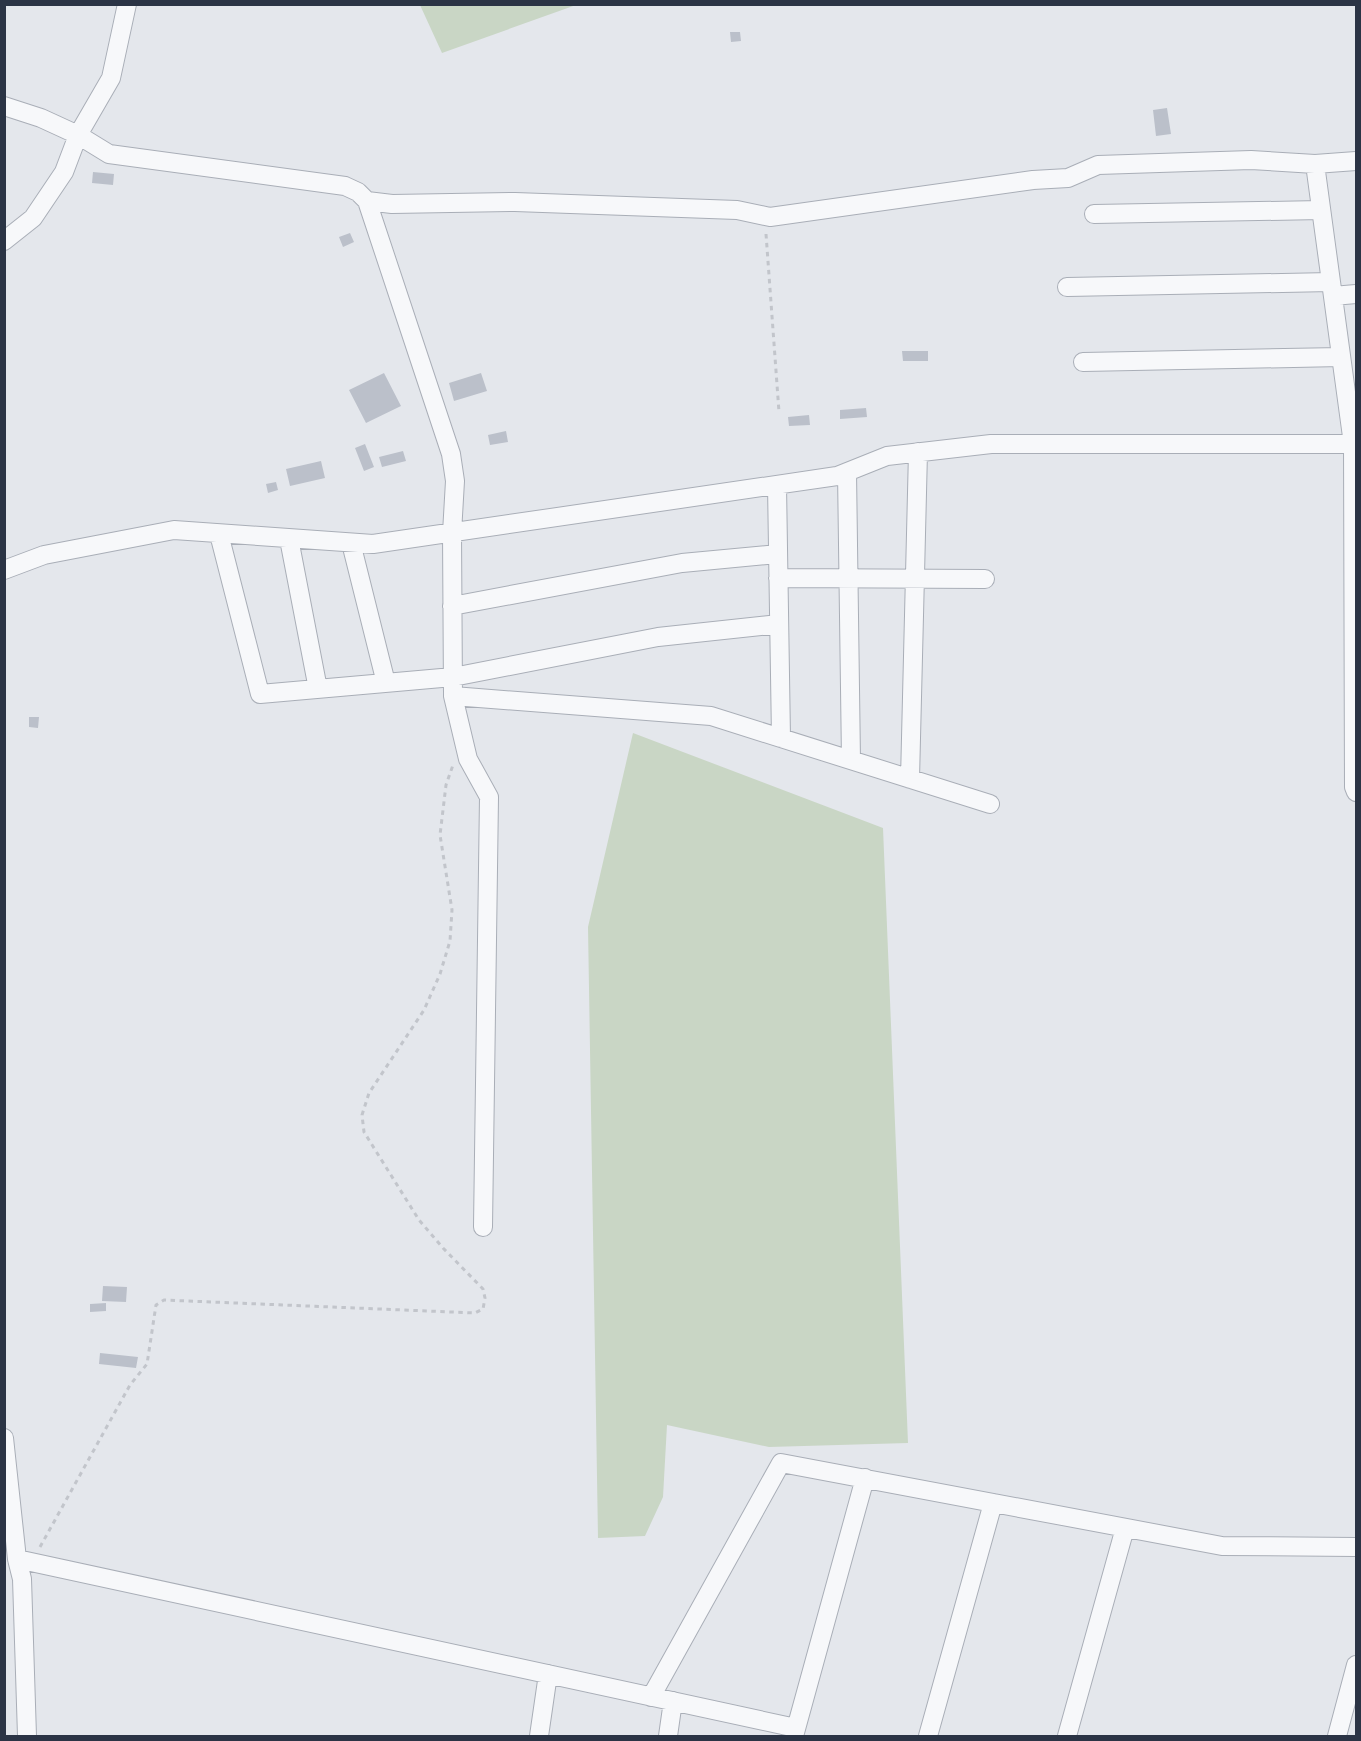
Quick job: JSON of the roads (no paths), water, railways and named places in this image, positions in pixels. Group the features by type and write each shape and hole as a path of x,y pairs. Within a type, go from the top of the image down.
{"street":[{"path":"4,241 33,218 64,172 78,135 111,78 127,4"},
{"path":"4,106 41,118 78,135 109,154 345,186 358,192 367,201 451,454 454,481 453,696 468,759 489,797 483,1227"},
{"path":"367,201 392,204 515,202 737,210 770,217 1033,180 1068,178 1098,165 1251,160 1314,165 1356,161"},
{"path":"1314,165 1354,434 1354,787 1356,792"},
{"path":"1094,214 1321,210"},
{"path":"1066,287 1332,289 1356,294"},
{"path":"1083,362 1341,357"},
{"path":"4,570 44,555 174,530 373,544 837,476 887,456 991,444 1354,434"},
{"path":"910,779 918,452"},
{"path":"847,472 851,760"},
{"path":"777,485 781,738"},
{"path":"219,534 260,694 453,677 658,637 779,624"},
{"path":"289,539 318,689"},
{"path":"351,543 386,683"},
{"path":"452,606 682,563 778,554"},
{"path":"778,578 985,579"},
{"path":"453,696 711,716 990,804"},
{"path":"4,1438 24,1560 13,1579 27,1737"},
{"path":"651,1696 781,1463 1222,1546 1356,1547"},
{"path":"24,1560 651,1696 795,1732 865,1479"},
{"path":"928,1737 993,1503"},
{"path":"1067,1737 1125,1528"},
{"path":"1337,1737 1349,1717 1356,1665"},
{"path":"539,1737 548,1674"},
{"path":"668,1737 673,1701"}]}
